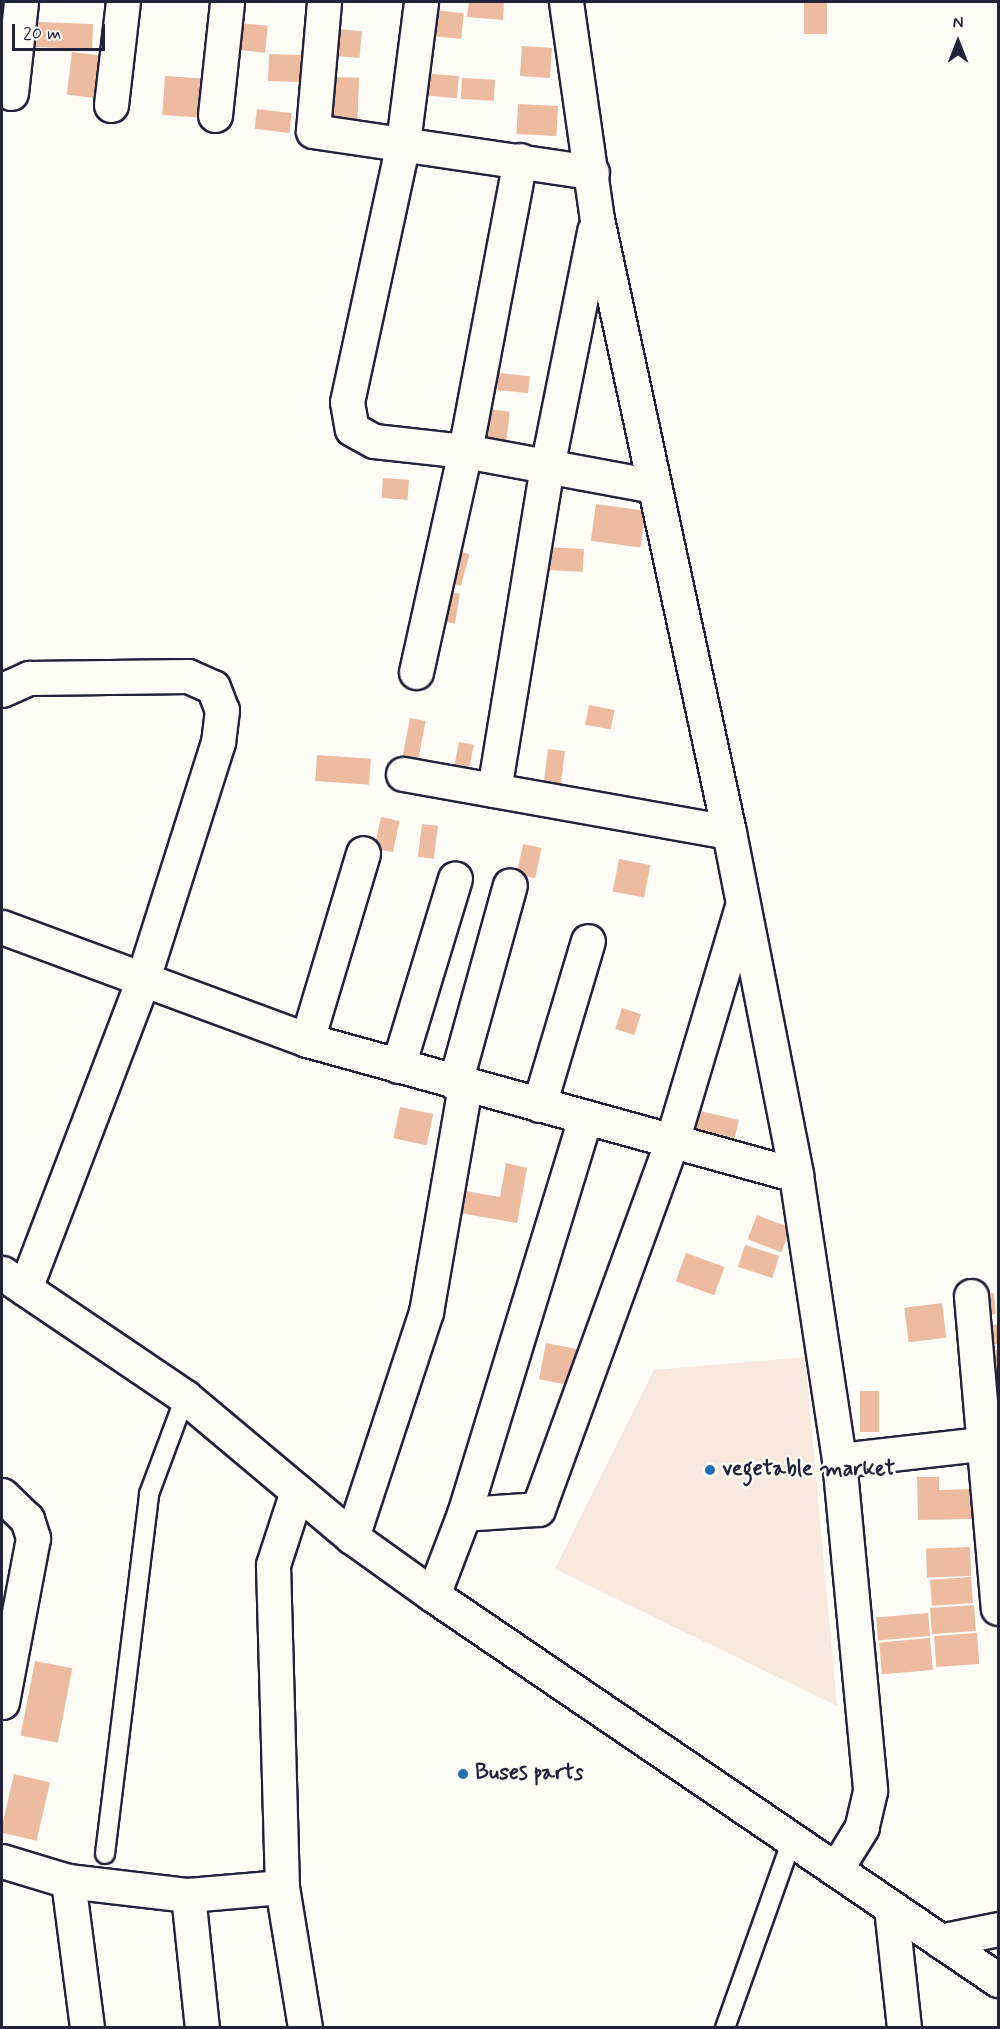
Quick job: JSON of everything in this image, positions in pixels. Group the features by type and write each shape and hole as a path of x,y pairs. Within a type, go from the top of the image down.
{"street":[{"path":"11,93 21,2"},
{"path":"111,105 123,2"},
{"path":"215,115 227,2"},
{"path":"324,2 313,131 520,159 592,172"},
{"path":"420,2 402,143 347,416 352,429 362,437 465,451 654,486"},
{"path":"566,2 597,219 729,832 796,1175 839,1460 870,1791 862,1827 836,1869"},
{"path":"416,672 465,451 520,159"},
{"path":"494,790 547,467 597,219"},
{"path":"2,690 29,678 188,676 213,687 222,710 218,742 142,982 13,1280 185,1397 352,1537 433,1595 999,1980"},
{"path":"404,774 729,832"},
{"path":"307,1040 363,853"},
{"path":"398,1066 455,878"},
{"path":"352,1537 426,1312 460,1085 510,885"},
{"path":"464,1515 538,1509 672,1141 743,905"},
{"path":"2,927 142,982 307,1040 460,1085 796,1175"},
{"path":"539,1105 588,941"},
{"path":"433,1595 464,1515 585,1119"},
{"path":"971,1296 990,1443 999,1608"},
{"path":"839,1460 990,1443"},
{"path":"297,1491 273,1565 282,1887 305,2028"},
{"path":"2,1495 27,1519 33,1539 2,1702"},
{"path":"2,1861 68,1881 188,1895 282,1887"},
{"path":"68,1881 87,2028"},
{"path":"188,1895 202,2028"},
{"path":"891,1908 904,2028"},
{"path":"940,1941 999,1929"}],"lane":[{"path":"105,1854 149,1494 185,1397"},
{"path":"725,2028 792,1840"}],"shaded area":[{"name":"vegetable market","path":"805,1357 837,1706 555,1569 654,1370"}],"building":[{"path":"469,2 504,2 503,20 467,17"},
{"path":"804,2 827,2 827,34 804,34"},
{"path":"433,10 464,13 461,39 430,36"},
{"path":"37,22 93,24 92,49 36,47"},
{"path":"231,22 268,26 265,53 228,49"},
{"path":"326,28 362,31 360,58 324,55"},
{"path":"522,46 552,48 550,78 520,76"},
{"path":"72,52 104,56 99,99 67,95"},
{"path":"269,54 301,55 300,82 268,81"},
{"path":"422,73 459,76 457,98 420,95"},
{"path":"165,76 212,79 209,118 162,115"},
{"path":"334,77 359,78 357,122 332,121"},
{"path":"462,78 495,80 494,101 461,99"},
{"path":"518,104 558,106 556,136 516,134"},
{"path":"257,109 292,113 289,133 255,129"},
{"path":"499,373 530,376 528,393 497,390"},
{"path":"487,409 510,412 505,449 482,446"},
{"path":"383,478 409,480 408,500 382,498"},
{"path":"596,504 646,511 640,548 591,541"},
{"path":"548,547 584,549 583,572 547,570"},
{"path":"454,550 469,554 461,586 445,582"},
{"path":"442,591 460,594 455,623 437,621"},
{"path":"589,705 615,710 611,730 585,725"},
{"path":"410,718 426,721 417,766 401,763"},
{"path":"459,742 474,745 468,776 453,773"},
{"path":"548,749 565,751 561,786 544,784"},
{"path":"317,755 371,759 369,785 315,781"},
{"path":"381,817 400,821 393,852 374,848"},
{"path":"422,824 438,826 434,859 418,857"},
{"path":"523,844 542,848 535,878 517,874"},
{"path":"619,859 650,865 644,897 613,891"},
{"path":"622,1008 641,1014 634,1035 615,1029"},
{"path":"400,1107 433,1114 427,1145 393,1138"},
{"path":"696,1110 739,1120 733,1146 690,1136"},
{"path":"506,1163 527,1168 517,1223 449,1211 454,1189 500,1197"},
{"path":"757,1215 791,1228 781,1252 748,1239"},
{"path":"745,1245 779,1256 772,1278 738,1267"},
{"path":"686,1253 725,1267 714,1295 676,1281"},
{"path":"994,1293 996,1314 979,1315 977,1294"},
{"path":"942,1303 946,1338 909,1342 904,1308"},
{"path":"981,1325 998,1325 998,1344 981,1344"},
{"path":"546,1343 576,1349 569,1385 539,1379"},
{"path":"985,1350 998,1350 998,1374 985,1374"},
{"path":"860,1391 879,1391 879,1432 860,1432"},
{"path":"917,1477 939,1477 939,1490 971,1489 972,1519 918,1520"},
{"path":"970,1547 971,1576 927,1578 926,1549"},
{"path":"971,1577 973,1603 932,1606 930,1580"},
{"path":"974,1605 976,1631 932,1634 930,1608"},
{"path":"928,1613 930,1636 878,1640 876,1618"},
{"path":"977,1633 979,1664 936,1667 934,1636"},
{"path":"930,1638 933,1670 882,1674 879,1642"},
{"path":"35,1661 72,1668 58,1743 20,1736"},
{"path":"14,1774 50,1782 37,1841 2,1833"}],"place":[{"name":"vegetable market","path":"710,1470"},
{"name":"Buses parts","path":"463,1774"}]}
